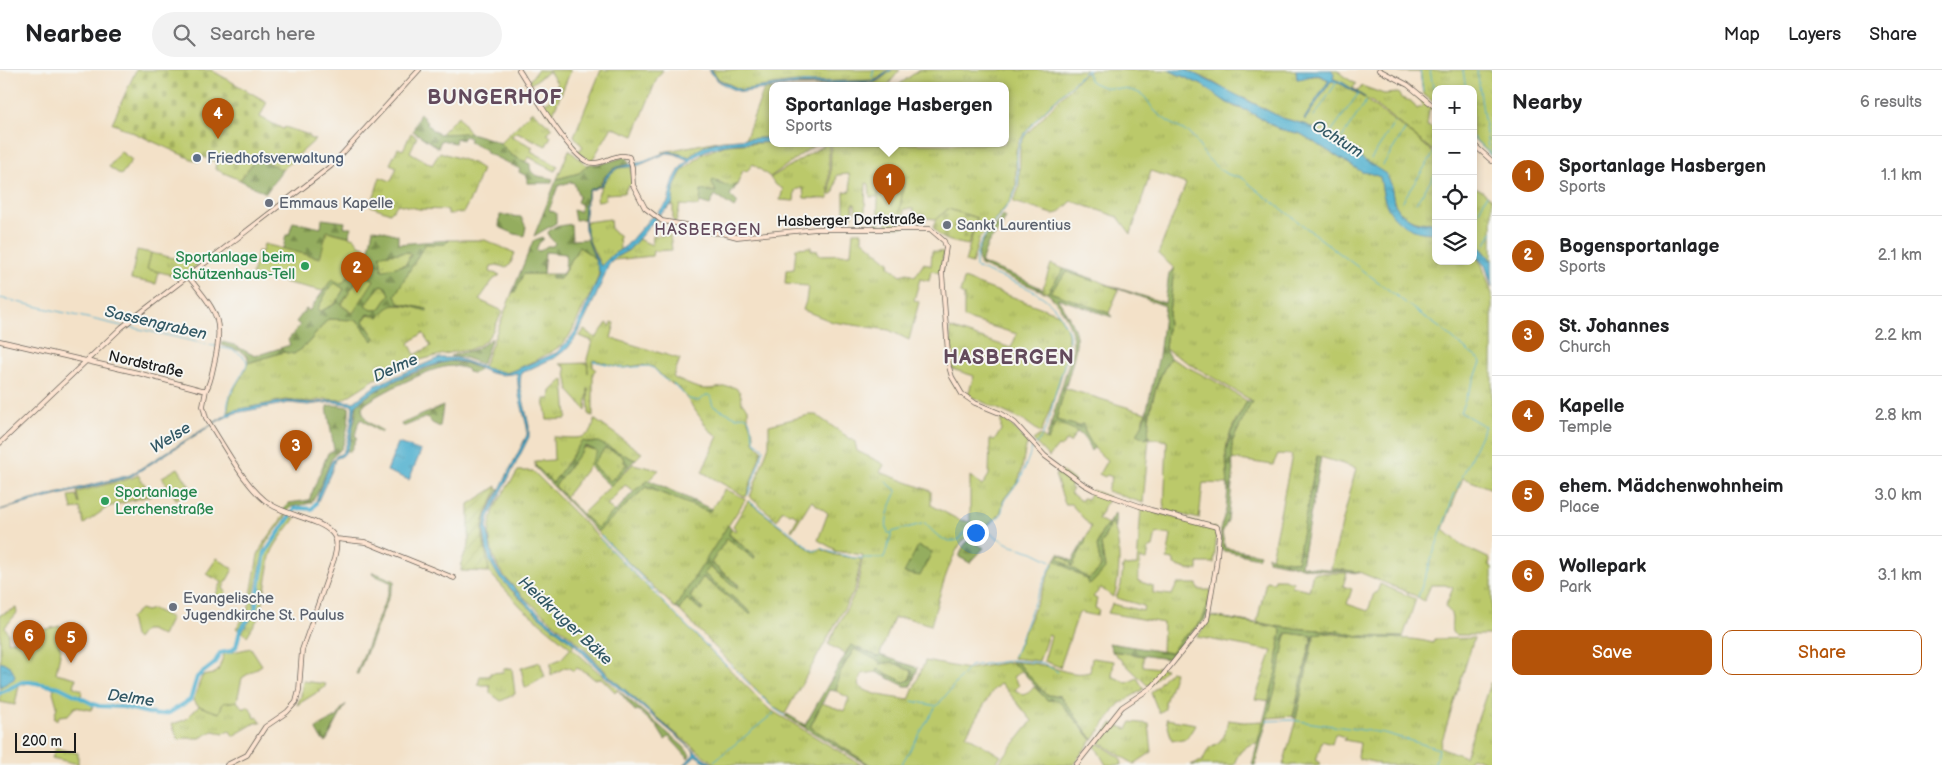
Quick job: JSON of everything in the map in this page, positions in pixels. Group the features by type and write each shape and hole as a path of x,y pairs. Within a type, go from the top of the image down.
{"street":[{"path":"0,442 123,326 331,166 419,70"},
{"name":"Hasberger Dorfstraße","path":"519,70 567,142 579,156 589,163 598,163 625,155 629,157 632,165 633,185 638,197 656,216 668,222 686,225 704,232 722,233 738,237 816,229 930,229 944,241 946,247 942,272 949,367 958,388 968,398 1009,418 1050,461 1089,487 1166,514 1217,527 1219,534 1209,613 1204,624 1157,682 1122,706 1076,765"},
{"path":"1379,70 1404,82 1432,105"},
{"path":"1477,148 1492,161"},
{"path":"188,276 216,316 220,332 218,347 204,392 204,414 259,495 272,506 326,528 336,539 337,546 302,650 299,690 296,702 287,712 265,727 247,755 227,765"},
{"name":"Nordstraße","path":"0,341 172,381 204,392"},
{"path":"92,354 95,363"},
{"path":"73,358 77,363 77,369"},
{"path":"336,539 366,542 454,578"}],"green space":[{"path":"136,70 211,70 267,102 260,117 283,129 285,127 309,135 309,138 315,140 282,170 257,157 240,180 215,169 216,162 203,157 198,162 112,123"},
{"path":"537,70 571,70 551,118 543,104 558,94 557,83 549,71 531,84 528,83"},
{"path":"601,70 663,70 657,78 634,136 612,127 591,162 577,152 583,147 574,136"},
{"path":"712,70 889,70 876,80 769,82 769,86 741,90 719,79"},
{"path":"892,70 900,70 890,82 876,82"},
{"path":"919,70 1086,70 1034,122 1019,141 1016,150 1016,189 1009,203 979,239 972,264 965,262 977,218 948,209 936,219 924,218 924,215 914,215 913,209 904,209 903,227 898,227 904,177 879,175 878,197 870,197 869,184 866,183 865,212 856,212 855,204 853,204 853,216 844,216 844,192 851,191 849,174 837,175 834,193 830,195 831,147 1009,147 1009,82 902,82"},
{"path":"1092,70 1168,70 1202,85 1235,107 1248,111 1279,129 1301,134 1362,172 1380,177 1385,201 1393,215 1412,229 1432,232 1432,265 1477,265 1477,258 1482,265 1492,294 1492,489 1463,478 1443,529 1463,546 1490,559 1489,565 1492,567 1492,635 1457,635 1452,632 1452,616 1445,607 1453,588 1445,585 1431,585 1424,601 1359,572 1331,568 1356,468 1317,456 1297,562 1271,558 1292,455 1278,454 1273,465 1232,459 1232,442 1252,401 1165,349 1174,268 1158,254 1186,184 1151,171 1131,234 1118,217 1072,201 1059,213 1053,214 1013,202 1019,188 1020,145 1025,136 1082,75"},
{"path":"1186,70 1296,70 1297,79 1314,76 1325,78 1329,81 1305,119 1331,81 1341,84 1364,98 1357,91 1333,78 1334,74 1331,70 1338,70 1356,84 1353,88 1358,91 1362,86 1384,94 1398,93 1401,98 1411,101 1417,109 1423,106 1416,95 1418,94 1432,107 1429,111 1427,126 1432,128 1432,150 1371,101 1366,100 1432,152 1432,223 1409,219 1403,215 1395,203 1391,184 1346,148 1307,125 1282,118 1246,99 1232,94 1213,82"},
{"path":"1399,70 1492,70 1492,156 1477,142 1477,85 1432,85 1432,101 1423,94 1420,72 1399,72"},
{"path":"764,89 769,89 769,137 745,139"},
{"path":"532,111 552,128 547,134 551,136 546,146 517,132 511,136 533,147 531,151 558,166 555,171 529,157 525,162 511,155 500,143"},
{"path":"420,113 432,130 439,134 470,133 500,143 511,155 530,164 530,169 534,174 553,179 551,183 527,183 527,176 519,172 520,169 485,152 486,150 469,142 470,138 464,136 462,140 456,138 455,143 441,140 438,148 413,131"},
{"path":"458,116 470,133 440,134"},
{"path":"411,133 417,137 410,152 432,165 440,152 473,163 482,169 472,196 463,213 448,214 448,210 419,209 398,204 390,213 371,206 380,177 391,181 397,167 390,164 398,148 403,150"},
{"path":"723,140 739,140 717,142 692,154 690,157 673,152 662,152"},
{"path":"769,142 769,147 812,147 770,177 753,164 747,171 743,170 737,185 728,186 712,179 716,192 702,190 699,206 680,205 676,222 673,221 672,205 675,185 682,171 703,154 726,145"},
{"path":"821,147 829,147 829,199 804,198 803,188 795,190 794,201 780,200 783,189 770,178"},
{"path":"569,150 588,166 579,173 557,179"},
{"path":"120,151 132,160 121,175 109,167"},
{"path":"257,157 282,170 266,193 240,180"},
{"path":"627,157 630,165 614,168 605,176 599,186 589,190 584,208 584,219 575,220 573,210 579,212 582,205 577,202 579,197 574,183 570,182 558,186 549,210 556,213 556,223 534,236 557,179 579,173 589,164 601,164"},
{"path":"631,166 632,185 628,186 624,193 605,194 605,200 597,201 601,187 607,177 620,167"},
{"path":"879,175 904,177 898,227 887,227 887,214 880,212 879,227 877,227"},
{"path":"713,179 724,185 737,185 730,195 738,203 734,208 715,195 710,205 700,202 701,190 716,192 712,183"},
{"path":"1477,188 1492,199 1492,261 1477,243"},
{"path":"948,209 977,218 968,245 943,238 935,231 933,226 936,219"},
{"path":"500,215 521,217 526,227 524,236 499,227"},
{"path":"1003,215 1006,217 1001,228 988,243 981,263 1018,277 1043,289 1042,291 980,265 978,252 980,246"},
{"path":"322,219 345,222 344,227 352,227 349,236 327,231 321,258 283,249 286,235 289,235 293,222 321,228"},
{"path":"610,219 611,230 619,235 620,250 601,266 587,236 586,222"},
{"path":"571,224 572,240 587,239 597,263 591,255 579,247 560,279 551,279 553,274 562,274 565,270 566,254 545,252 543,274 523,274 516,291 512,293 533,241 542,237 544,239 539,243 536,250 540,251 547,246 553,246 555,243 549,237 548,232 554,227"},
{"path":"373,229 398,235 398,244 449,240 445,244 425,244 395,295 399,303 427,309 427,311 407,305 395,305 385,311 380,317 368,314 363,321 375,338 373,341 357,320 328,319 308,343 294,354 283,352 248,363 248,357 240,351 221,345 222,342 234,345 255,356 290,345 288,340 300,325 296,322 306,309 309,311 332,279 342,283 369,249","holes":["409,252 411,255 406,264 385,270 382,270 380,255","362,273 374,280 352,313 341,305","335,283 344,289 335,304 319,312 318,308 329,288","381,285 385,286 390,294 380,309 372,310 365,305"]},
{"name":"Sportanlage beim Schützenhaus-Tell","path":"327,231 355,238 359,245 369,249 342,284 332,279 323,291 252,275 258,251 262,252 264,244 320,258"},
{"path":"853,232 862,232 862,239 889,262 890,267 901,275 907,273 915,277 924,263 931,266 932,251 944,252 940,273 931,271 929,281 920,279 914,300 919,302 909,340 889,330 833,322 803,310 808,286 785,284 786,270 794,269 796,248 811,247 811,250 818,251 818,255 851,254"},
{"path":"670,235 672,250 653,251 652,256 614,260 609,264 616,257 629,250 638,239 652,245 653,236"},
{"path":"449,240 485,240 515,253 510,265 506,268 497,265 491,266 490,272 500,275 493,280 479,300 503,311 486,340 468,350 420,360 375,379 342,400 324,399 310,402 285,400 228,412 232,393 248,363 283,352 294,354 308,343 328,319 357,320 373,341 375,338 363,321 369,314 384,307 392,306 410,306 427,309 398,303 395,295 425,244 445,244","holes":["423,333 431,346 415,355 409,343"]},
{"path":"579,247 594,258 598,264 599,272 594,287 567,340 553,351 510,372 505,373 483,367 512,293 516,291 523,274 553,274 551,278 560,279"},
{"path":"137,250 151,253 147,269 159,272 156,284 131,279"},
{"path":"402,252 411,253 406,264 385,271 382,270 380,255"},
{"path":"151,253 198,265 181,277 147,269"},
{"path":"1051,264 1064,269 1047,293 1042,291"},
{"path":"1174,268 1165,349 1170,358 1156,386 1149,417 1149,438 1146,439 1136,434 1141,427 1146,413 1159,356 1165,306 1105,284 1165,303 1169,273"},
{"path":"1064,269 1094,279 1093,281 1067,272 1050,292 1109,313 1112,317 1057,298 1073,326 1076,343 1056,420 1078,426 1083,424 1085,432 1094,448 1091,451 1078,432 1055,423 1048,441 1046,440 1073,349 1072,333 1063,311 1047,293"},
{"path":"1067,272 1093,281 1094,279 1119,289 1109,313 1049,292"},
{"path":"362,273 374,280 353,313 341,305"},
{"path":"964,279 1059,314 1065,324 1068,335 1066,358 1059,384 1041,433 1026,422 968,395 974,376 952,369 950,328 1011,348 1017,334 964,318 964,295 960,293"},
{"path":"335,283 344,289 335,304 319,312 318,308 329,288"},
{"path":"381,285 385,286 390,294 380,309 372,310 365,305"},
{"path":"612,322 615,323 611,338 680,359 673,377 676,379 702,389 730,387 738,390 742,403 748,408 748,420 754,434 754,442 762,450 746,497 702,472 718,436 709,430 680,389 666,380 653,367 641,365 623,368 593,360 593,367 596,369 593,373 593,416 589,415 588,389 586,410 569,391 565,367 560,364 587,363 588,373 587,359 592,341 580,336 584,330 596,338 607,323 611,326"},
{"path":"492,338 482,364 465,358 450,356 476,349"},
{"path":"1170,358 1213,380 1247,401 1228,439 1226,460 1228,484 1203,483 1199,519 1164,510 1167,441 1149,438 1143,503 1107,491 1112,477 1107,475 1105,477 1099,474 1107,460 1092,444 1086,435 1083,425 1078,426 1056,420 1065,388 1146,413 1143,418 1142,429 1148,429 1155,392"},
{"path":"447,361 465,363 479,369 473,373 468,372 467,369 447,366 411,379 376,397 362,407 363,412 369,422 383,431 381,433 361,419 355,436 357,437 350,452 346,450 352,435 351,428 355,421 357,403 384,385"},
{"path":"564,379 567,417 566,419 547,420 544,399 550,399 551,391"},
{"path":"1247,401 1252,401 1232,442 1233,476 1228,520 1222,533 1225,548 1260,554 1258,558 1220,550 1221,526 1226,510 1228,489 1226,451 1231,432"},
{"path":"327,406 349,407 347,428 341,449 332,458 320,488 311,503 291,507 287,511 283,510 289,503 309,500 328,453 334,450"},
{"path":"443,406 440,427 432,423 427,417 405,426 401,424"},
{"path":"816,415 855,442 857,451 882,463 884,465 880,472 931,491 931,505 959,520 970,522 970,476 982,486 989,475 990,439 995,440 1001,430 1001,418 1010,424 1028,443 1019,478 1016,485 1004,498 999,515 992,522 967,536 955,553 945,578 931,625 907,618 894,618 879,657 851,645 845,654 828,644 857,589 863,555 834,551 834,549 818,540 828,513 811,501 792,531 798,517 782,510 777,520 750,497 769,445 769,425"},
{"path":"594,419 642,453 635,460 595,442 582,441 553,483 535,465 535,461 554,460 553,437 573,438 585,436 593,427"},
{"path":"1055,423 1073,428 1077,432 1070,443 1066,441 1061,447 1058,446 1049,457 1033,440 1040,435 1048,441"},
{"path":"582,441 598,442 635,460 610,486 589,466 597,451 585,446 555,486 597,528 634,491 649,480 711,509 709,512 646,487 597,532 535,465 553,483","holes":["605,448 621,455 624,459 623,461 627,464 610,481 592,465"]},
{"path":"584,447 598,451 565,497 555,486"},
{"path":"605,447 621,455 627,464 610,481 592,465"},
{"path":"1317,456 1321,457 1301,565 1359,573 1317,570 1268,560 1268,555 1272,558 1297,562"},
{"path":"633,464 659,470 634,491 625,485 607,505 614,511 597,528 582,514"},
{"path":"178,468 192,490 176,499 162,477"},
{"path":"1060,470 1075,481 1070,487 1073,489 1070,493 1081,501 1083,498 1087,499 1092,490 1109,497 1098,519 1108,524 1101,534 1097,546 1101,566 1089,579 1058,559 1061,555 1071,565 1073,564 1091,527 1071,504 1065,504 1055,475"},
{"path":"518,471 533,471 769,709 862,765 716,765 647,709 608,674 582,646 520,593 499,569 490,544 489,532 498,502"},
{"name":"Sportanlage Lerchenstraße","path":"138,475 152,495 108,507 84,524 80,508 72,510 69,496 76,495 79,504 77,492"},
{"path":"497,486 495,496 485,515 483,526 483,538 489,572 461,571 462,560 469,545 469,504"},
{"path":"646,487 709,512 725,489 745,500 675,608 597,532"},
{"path":"497,488 500,489 487,514 485,537 490,559 501,578 517,596 574,644 572,648 618,690 615,692 601,678 594,679 577,668 573,671 566,667 551,675 551,663 561,659 571,648 522,608 489,572 483,539 483,526 487,508"},
{"path":"748,501 812,551 821,549 835,555 861,559 855,589 785,714 772,706 679,610 687,599 702,611 703,608 690,598 702,577 750,614 751,612 704,574 709,567 737,588 739,585 711,563 727,538 754,558 755,556 729,534 731,528 736,530 733,526"},
{"path":"1141,508 1217,530 1214,563 1198,563 1198,570 1187,570 1174,565 1174,560 1167,559 1171,535 1156,533 1153,547 1149,548 1147,560 1140,559 1138,581 1153,586 1153,593 1172,595 1177,584 1197,584 1198,590 1211,590 1207,610 1203,618 1193,630 1181,639 1171,653 1162,652 1163,623 1108,613 1112,604 1143,611 1144,606 1116,598 1121,585 1123,566 1137,565"},
{"path":"1115,513 1116,528 1114,528 1114,523 1111,522 1101,545 1105,569 1093,582 1088,584 1088,580 1055,560 1059,553 1072,561 1086,537 1085,543 1072,566 1061,555 1058,558 1089,579 1101,566 1097,546 1101,534"},
{"path":"285,514 287,515 265,545 254,595 254,609 238,630 236,628 248,612 258,555 262,546"},
{"path":"291,517 295,518 271,554 261,614 247,636 242,632 256,612 265,555"},
{"path":"1112,522 1117,537 1119,558 1118,579 1114,596 1101,588 1093,597 1097,599 1095,608 1099,610 1097,616 1079,612 1060,667 1044,661 1051,636 1048,635 1039,661 1013,658 1055,560 1088,580 1088,583 1093,582 1105,567 1101,544"},
{"path":"728,525 731,528 729,535 755,556 754,559 727,538 711,563 739,586 737,588 710,567 704,574 751,612 750,614 703,577 690,597 703,609 702,611 687,599 679,610 675,608"},
{"path":"969,539 984,548 970,563 959,557"},
{"path":"918,546 932,552 920,576 904,573"},
{"path":"217,558 233,569 223,588 226,592 221,602 214,598 222,582 206,574"},
{"path":"373,572 395,581 358,674 356,674 392,583 372,574"},
{"path":"1313,573 1347,573 1343,586 1352,589 1347,604 1368,611 1374,593 1377,593 1380,584 1416,599 1403,637 1358,636 1340,631 1287,628 1257,622 1266,581 1274,582 1275,579 1284,579 1293,582 1292,586 1309,590"},
{"path":"1209,602 1208,613 1204,621 1184,640 1175,654 1168,659 1113,651 1113,653 1109,643 1171,653 1181,639 1193,630 1203,618"},
{"path":"16,608 17,613 5,627 8,633 8,642 19,639 20,624 27,625 35,632 59,626 68,628 66,633 55,635 61,649 56,673 76,678 74,687 82,690 81,697 95,703 91,710 75,707 68,715 59,716 58,719 54,719 57,706 53,692 54,688 30,683 19,685 15,705 0,702 0,615"},
{"path":"140,609 146,611 153,609 171,618 162,636 150,630 144,630 137,639 134,636 130,618"},
{"path":"1211,616 1276,627 1281,630 1270,701 1255,699 1272,651 1197,637"},
{"path":"1211,616 1287,628 1340,631 1358,636 1403,638 1363,638 1330,632 1314,635 1296,718 1293,718 1312,636 1286,634 1275,690 1255,765 1252,765 1276,672 1281,630 1276,627"},
{"path":"1288,633 1312,636 1293,716 1267,718 1285,638"},
{"path":"1318,633 1405,639 1433,643 1434,639 1474,638 1440,747 1465,757 1490,683 1492,683 1492,765 1482,765 1483,761 1471,757 1468,765 1435,765 1435,763 1434,765 1378,765 1378,763 1359,759 1360,743 1344,740 1345,737 1335,734 1332,744 1322,741 1316,761 1320,762 1320,765 1283,765 1296,719 1314,635"},
{"path":"851,645 878,657 880,655 918,668 911,686 905,686 876,672 877,669 904,682 910,680 912,671 892,662 880,664 881,662 854,649 839,674 836,691 829,690 810,727 867,765 785,716 787,714 805,725"},
{"path":"251,648 262,665 242,678 237,701 223,703 219,713 199,706 193,701 202,676 218,671 224,654"},
{"path":"854,649 881,662 880,664 892,662 912,671 910,680 904,682 878,669 876,672 862,674 858,685 868,692 909,700 925,661 968,669 1011,662 1023,670 1013,677 1019,685 1015,690 1024,695 1034,687 1047,700 1058,700 1092,740 1073,765 1012,765 1010,763 1008,765 997,765 1032,721 1001,683 993,690 966,735 1001,756 994,765 871,765 810,727 822,703 844,711 849,698 836,691 839,674"},
{"path":"1112,651 1143,656 1143,666 1166,669 1147,685"},
{"path":"1092,658 1114,661 1112,676 1127,683 1137,678 1144,689 1119,704 1093,740 1060,696 1046,695 1017,662 1039,664 1071,673 1083,673 1090,672"},
{"path":"540,662 545,677 525,688 521,668"},
{"path":"1011,662 1017,662 1046,695 1060,696 1093,740 1058,700 1047,700 1026,675"},
{"path":"512,668 515,694 501,701 490,693 490,685 478,685 480,676 490,676 490,673 503,672 504,669"},
{"path":"1170,671 1175,672 1165,703 1165,709 1159,713 1151,693"},
{"path":"303,681 326,684 324,688 297,705 301,696"},
{"path":"618,690 684,747 690,755 688,758 669,737 665,740 657,727 638,710 635,711"},
{"path":"237,701 243,709 249,706 255,718 258,717 261,723 255,723 233,736 230,731 224,733 213,731 200,738 178,740 172,724 185,720 199,706 219,713 223,703"},
{"path":"346,704 326,742 321,739 316,730 317,728 338,716"},
{"path":"1166,719 1196,724 1187,738 1172,741"},
{"path":"1228,720 1244,722 1264,721 1257,743 1249,745 1242,750 1234,765 1190,765 1202,761 1209,748 1219,742 1224,736"},
{"path":"1131,722 1149,724 1152,752 1134,764 1099,742 1112,723 1127,729"},
{"path":"1098,743 1121,758 1122,765 1106,765 1095,746"},
{"path":"56,748 78,753 78,764 52,758"}],"water":[{"path":"708,70 711,70 719,80 741,90 769,86 769,88 743,92 723,84"},
{"path":"892,70 875,82 798,82 872,81"},
{"path":"1168,70 1186,70 1282,118 1307,125 1336,142 1386,174 1391,184 1394,203 1401,213 1413,221 1432,223 1432,232 1420,232 1398,221 1385,201 1380,177 1362,172 1301,134 1279,129 1248,111 1227,103 1202,85"},
{"path":"1296,70 1331,70 1334,73 1333,79 1342,82 1366,98 1341,84 1331,81 1305,120 1329,80 1318,75 1297,79"},
{"path":"769,138 769,142 730,144 704,151 693,158 684,168 676,182 672,205 659,215 658,212 668,202 673,181 681,167 688,160 675,154 667,153 637,166 618,168 610,174 601,186 589,191 585,210 586,230 592,249 601,266 612,255 626,246 651,217 658,216 629,250 616,257 609,264 578,334 568,348 556,357 521,373 520,385 529,426 529,437 489,517 487,527 493,561 500,573 534,609 578,644 609,676 698,754 714,765 696,756 684,765 694,754 693,750 605,676 574,644 537,615 499,577 490,562 484,530 487,515 527,435 527,427 519,395 517,373 507,375 492,373 457,361 447,362 404,376 364,398 356,405 352,432 346,452 335,459 315,507 320,489 333,460 344,450 351,423 353,405 332,402 308,405 289,403 235,413 218,421 130,477 0,510 130,475 234,410 286,401 312,403 333,400 354,402 376,385 439,358 457,358 485,368 507,373 556,353 575,332 600,274 585,230 584,208 589,190 600,186 608,173 617,167 638,163 669,151 690,157 707,145 740,139"},
{"path":"1477,243 1492,261 1492,288 1486,267 1477,257"},
{"path":"398,443 421,451 409,480 387,471"},
{"path":"3,662 11,667 15,676 14,679 0,687 0,663"}],"waterway":[{"path":"872,77 874,70"},
{"path":"1036,444 1044,432 1050,417 1067,355 1068,331 1056,310 1047,300 1025,287 976,267 976,256 984,236 1005,209 1016,190 1018,184 1018,147 1026,132 1083,73 1089,70"},
{"path":"1420,70 1423,92"},
{"path":"1430,70 1433,85"},
{"path":"1463,70 1465,85"},
{"path":"1477,70 1489,154"},
{"path":"1087,71 1089,80 1095,84 1108,88 1135,91 1141,94 1159,115 1186,132"},
{"name":"Ochtum","path":"1314,117 1337,82"},
{"name":"Ochtum","path":"1331,132 1358,94"},
{"name":"Ochtum","path":"1341,139 1367,100"},
{"path":"1371,159 1395,122"},
{"path":"1383,165 1405,130"},
{"path":"1188,132 1201,149"},
{"path":"1477,141 1492,157"},
{"path":"1202,151 1222,171 1245,180"},
{"path":"1402,202 1432,156"},
{"path":"1416,203 1435,175"},
{"path":"1246,181 1267,198"},
{"path":"1477,215 1487,195"},
{"path":"1269,199 1291,216"},
{"path":"1292,217 1367,274"},
{"path":"1486,244 1492,232"},
{"path":"1369,275 1411,307"},
{"name":"Sassengraben","path":"0,298 122,326"},
{"path":"1412,308 1429,320"},
{"path":"1430,321 1440,328"},
{"name":"Sassengraben","path":"126,326 232,350 246,359 247,364 228,401 228,414"},
{"path":"1441,329 1469,352"},
{"path":"1470,353 1479,359"},
{"path":"1480,360 1481,363 1460,412 1481,424"},
{"path":"593,361 623,368 649,366 668,381"},
{"path":"671,382 689,399 698,401 710,395 713,406 736,417 744,416 749,419 755,442 764,449 748,495"},
{"path":"1418,597 1454,495 1485,426 1482,425"},
{"path":"838,554 854,558 884,558 892,532 925,523 932,531 949,541 960,539 970,523 986,527 1001,515 1004,501 1021,478 1033,446"},
{"path":"885,481 897,491 887,522 888,533 892,533"},
{"path":"749,501 783,527"},
{"name":"Delme","path":"0,693 22,682 30,682 59,687 99,706 123,707 157,715 169,713 190,700 197,677 214,664 220,653 231,651 236,647 240,631 255,610 265,553 295,509 312,509 316,503"},
{"path":"785,528 812,550 815,551 821,548 836,554"},
{"path":"986,531 1012,546 1033,552 1053,562 1034,603 1014,656"},
{"path":"601,536 659,595"},
{"path":"600,539 727,666"},
{"path":"1010,660 1043,663 1058,672"},
{"path":"912,701 937,706 970,666 1008,661"},
{"path":"730,665 760,695"},
{"path":"762,697 770,705"},
{"path":"772,707 785,716"},
{"path":"901,765 935,708"},
{"path":"714,761 774,713"},
{"path":"1267,721 1291,720 1384,733 1439,749 1434,765"}],"place":[{"name":"Kapelle","path":"218,139"},
{"name":"Friedhofsverwaltung","path":"197,158"},
{"name":"Emmaus Kapelle","path":"269,203"},
{"name":"Sportanlage Hasbergen","path":"889,205"},
{"name":"Sankt Laurentius","path":"947,225"},
{"name":"Sportanlage beim Schützenhaus-Tell","path":"305,266"},
{"name":"Bogensportanlage","path":"357,293"},
{"name":"St. Johannes","path":"296,471"},
{"name":"Sportanlage Lerchenstraße","path":"105,501"},
{"name":"Evangelische Jugendkirche St. Paulus","path":"173,607"},
{"name":"Wollepark","path":"29,661"},
{"name":"ehem. Mädchenwohnheim","path":"71,663"}],"district":[{"name":"BUNGERHOF","path":"495,97"},
{"name":"HASBERGEN","path":"708,229"},
{"name":"HASBERGEN","path":"1009,357"}],"water label":[{"name":"Welse","path":"170,437"},
{"name":"Heidkruger Bäke","path":"566,620"}]}
